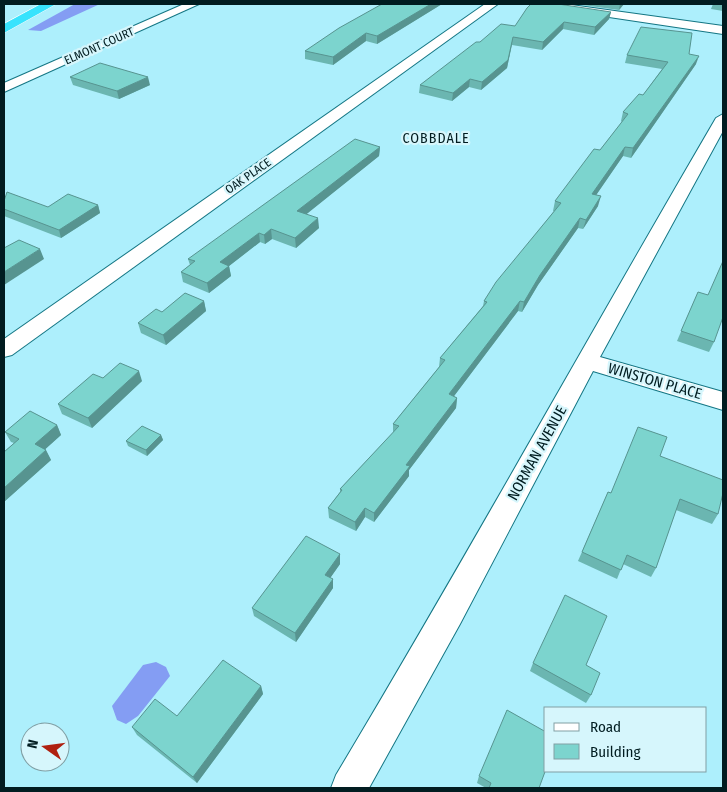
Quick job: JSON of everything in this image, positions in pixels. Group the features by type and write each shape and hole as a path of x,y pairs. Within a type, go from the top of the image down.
{"highway":[{"path":"4,29 50,4"}],"street":[{"name":"ELMONT COURT","path":"4,88 193,4"},
{"name":"OAK PLACE","path":"4,350 492,4"},
{"path":"542,4 723,30"},
{"name":"NORMAN AVENUE","path":"350,788 449,614 587,361 714,152 723,118"},
{"name":"WINSTON PLACE","path":"587,361 723,401"}],"water":[{"path":"75,4 100,4 41,31 28,30"},
{"path":"156,662 166,667 170,676 138,716 126,724 117,720 112,706 143,665"}],"building":[{"path":"382,4 431,4 377,36 366,33 333,57 305,51 339,28"},
{"path":"531,4 558,4 611,12 595,27 564,22 543,42 513,37 508,60 482,82 470,79 453,93 420,85 476,42 480,42 501,24 515,26"},
{"path":"641,27 692,33 689,54 699,56 633,148 625,147 592,194 601,196 586,220 580,218 540,275 524,302 520,301 449,394 457,398 406,465 410,466 374,513 365,508 355,522 328,508 342,490 340,489 399,426 393,424 445,360 440,358 487,302 484,301 496,282 561,203 555,201 594,149 600,150 628,114 623,112 639,94 643,95 668,62 627,55"},
{"path":"100,63 148,77 117,91 70,77"},
{"path":"355,139 380,147 297,211 318,218 295,238 271,229 264,235 259,233 220,262 229,266 207,283 181,272 195,261 188,259"},
{"path":"7,192 48,207 68,194 98,205 59,230 4,209"},
{"path":"19,240 40,249 4,272 4,248"},
{"path":"723,261 723,317 714,342 681,331 698,292 708,295"},
{"path":"185,293 204,301 163,335 138,323 156,309 162,312"},
{"path":"120,363 139,371 88,418 58,404 93,374 103,378"},
{"path":"30,411 57,425 35,444 46,450 4,488 4,452 19,439 5,432"},
{"path":"142,426 161,435 146,450 126,441"},
{"path":"638,427 667,437 660,456 723,480 723,493 718,514 680,499 656,568 627,555 621,570 582,552 608,492 611,493"},
{"path":"306,536 340,554 325,575 333,579 295,633 252,608"},
{"path":"565,595 607,616 586,665 600,673 591,695 533,663"},
{"path":"223,660 261,686 193,777 132,727 155,699 177,716"},
{"path":"507,710 544,731 545,772 539,788 489,788 491,783 479,776"}],"district":[{"name":"COBBDALE","path":"436,138"}]}
